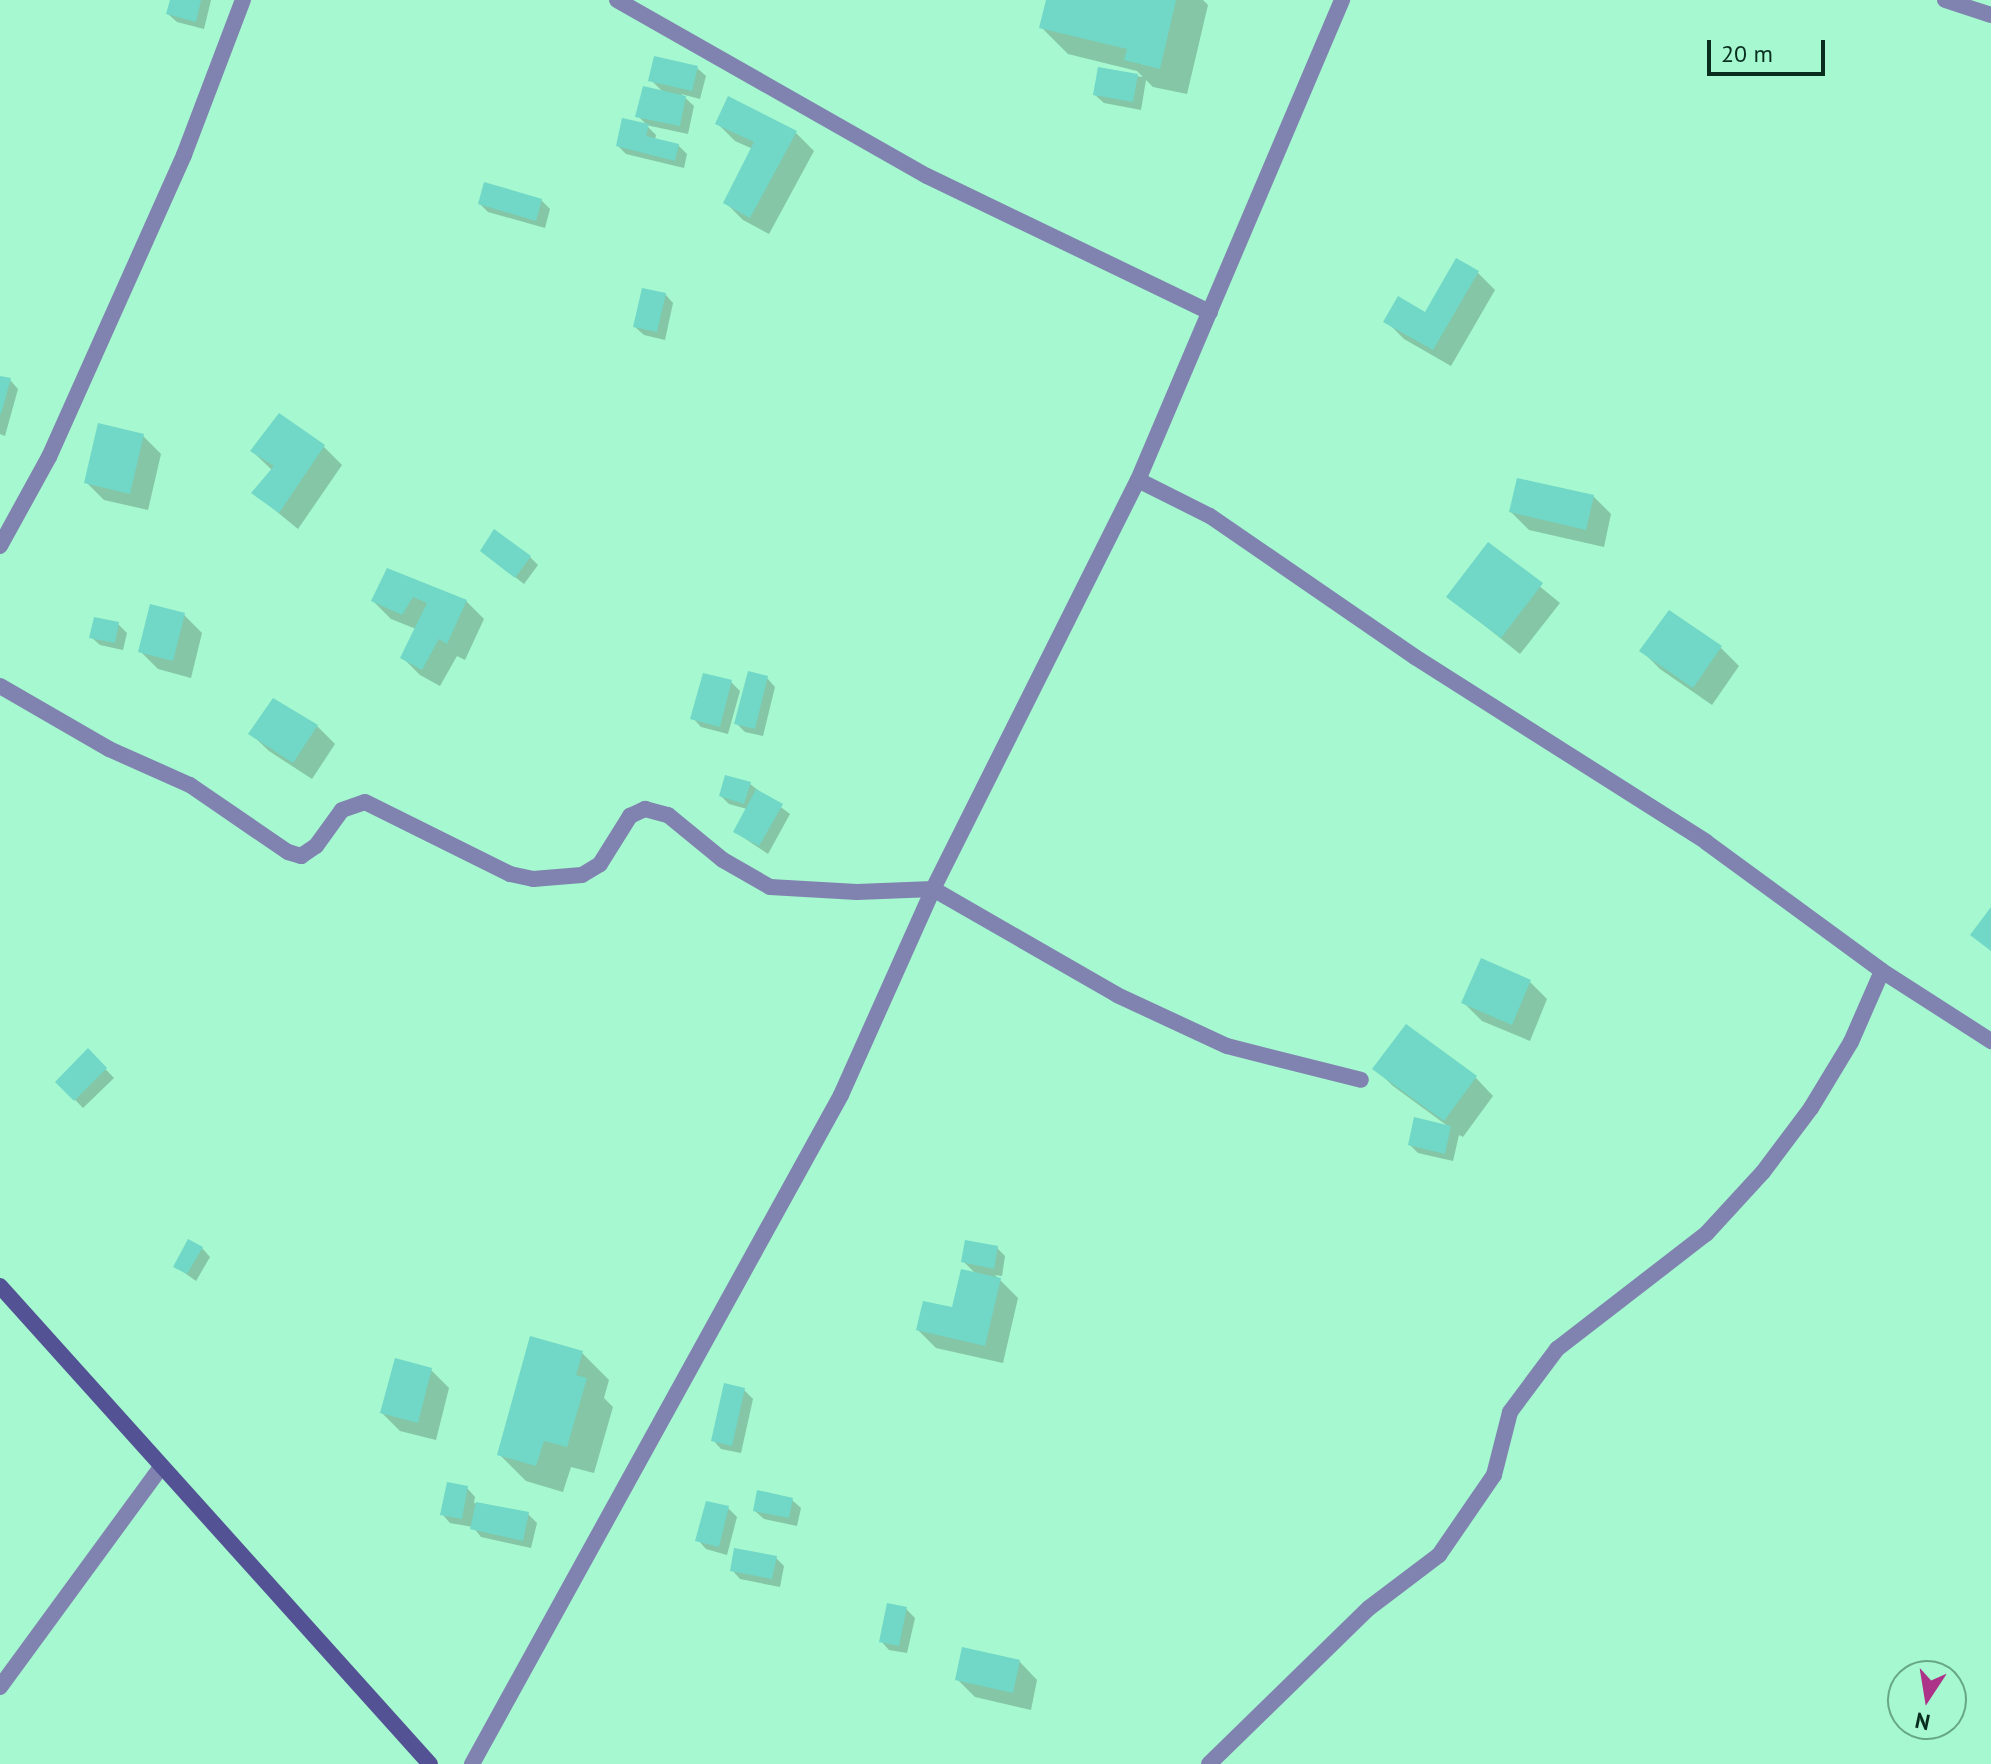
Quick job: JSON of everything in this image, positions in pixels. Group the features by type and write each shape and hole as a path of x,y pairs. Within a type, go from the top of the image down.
{"main road":[{"path":"0,1286 430,1764"}],"street":[{"path":"0,546 49,457 158,213 243,0"},
{"path":"617,0 927,176 1210,312"},
{"path":"472,1764 841,1095 933,889 1138,480 1342,0"},
{"path":"1945,0 1991,15"},
{"path":"1138,480 1210,516 1415,657 1706,842 1882,971 1991,1041"},
{"path":"0,686 109,749 190,785 288,852 301,856 316,846 342,810 365,802 510,874 533,879 582,875 600,864 630,816 645,809 668,815 723,860 770,887 857,892 933,889 1117,995 1227,1046 1361,1080"},
{"path":"1209,1764 1244,1726 1369,1608 1439,1555 1494,1475 1510,1412 1557,1349 1706,1234 1763,1172 1811,1108 1843,1055 1882,971"},
{"path":"0,1687 161,1467"}],"building":[{"path":"170,0 201,0 196,22 166,14"},
{"path":"1046,0 1176,0 1160,69 1124,60 1127,49 1039,28"},
{"path":"654,56 698,66 692,91 648,81"},
{"path":"1098,67 1138,74 1133,102 1093,95"},
{"path":"643,86 686,96 680,126 635,117"},
{"path":"728,96 797,131 750,218 723,203 754,142 715,124"},
{"path":"622,118 649,124 646,136 679,144 675,161 616,146"},
{"path":"484,182 542,199 536,221 478,204"},
{"path":"1456,258 1479,271 1433,350 1383,322 1398,296 1425,312"},
{"path":"642,288 666,293 657,332 633,327"},
{"path":"0,376 11,378 1,414 0,414"},
{"path":"279,413 325,445 279,513 251,493 274,466 250,451"},
{"path":"98,423 144,434 130,494 84,483"},
{"path":"1517,478 1594,495 1586,530 1509,512"},
{"path":"494,529 531,556 515,578 480,551"},
{"path":"1488,542 1543,583 1501,638 1446,597"},
{"path":"387,568 467,600 447,644 439,639 422,670 400,658 427,603 413,597 402,615 371,601"},
{"path":"150,604 185,613 173,661 138,652"},
{"path":"1669,610 1722,646 1693,688 1639,651"},
{"path":"94,617 119,622 115,643 89,638"},
{"path":"748,671 768,676 755,729 734,724"},
{"path":"703,673 732,680 720,727 690,719"},
{"path":"273,698 318,725 293,763 248,734"},
{"path":"725,775 751,782 744,804 719,796"},
{"path":"756,789 783,804 759,846 733,832"},
{"path":"1991,907 1991,951 1970,935"},
{"path":"1481,958 1531,980 1512,1025 1461,1003"},
{"path":"1406,1024 1477,1076 1444,1121 1372,1069"},
{"path":"88,1048 107,1068 74,1101 55,1082"},
{"path":"1414,1117 1451,1126 1445,1154 1408,1145"},
{"path":"188,1239 203,1247 187,1274 173,1267"},
{"path":"965,1240 998,1246 994,1269 961,1262"},
{"path":"961,1269 1001,1278 985,1346 916,1330 923,1301 952,1307"},
{"path":"530,1336 583,1351 576,1375 587,1378 567,1447 544,1441 536,1466 497,1455"},
{"path":"395,1358 432,1368 418,1423 380,1413"},
{"path":"724,1383 745,1388 732,1446 711,1441"},
{"path":"447,1482 468,1486 462,1519 440,1515"},
{"path":"757,1490 793,1498 789,1518 753,1511"},
{"path":"706,1501 729,1506 719,1547 695,1541"},
{"path":"476,1502 529,1512 523,1541 470,1529"},
{"path":"734,1548 777,1556 772,1579 730,1571"},
{"path":"887,1603 907,1607 899,1646 879,1642"},
{"path":"962,1647 1020,1660 1013,1693 955,1680"}]}
